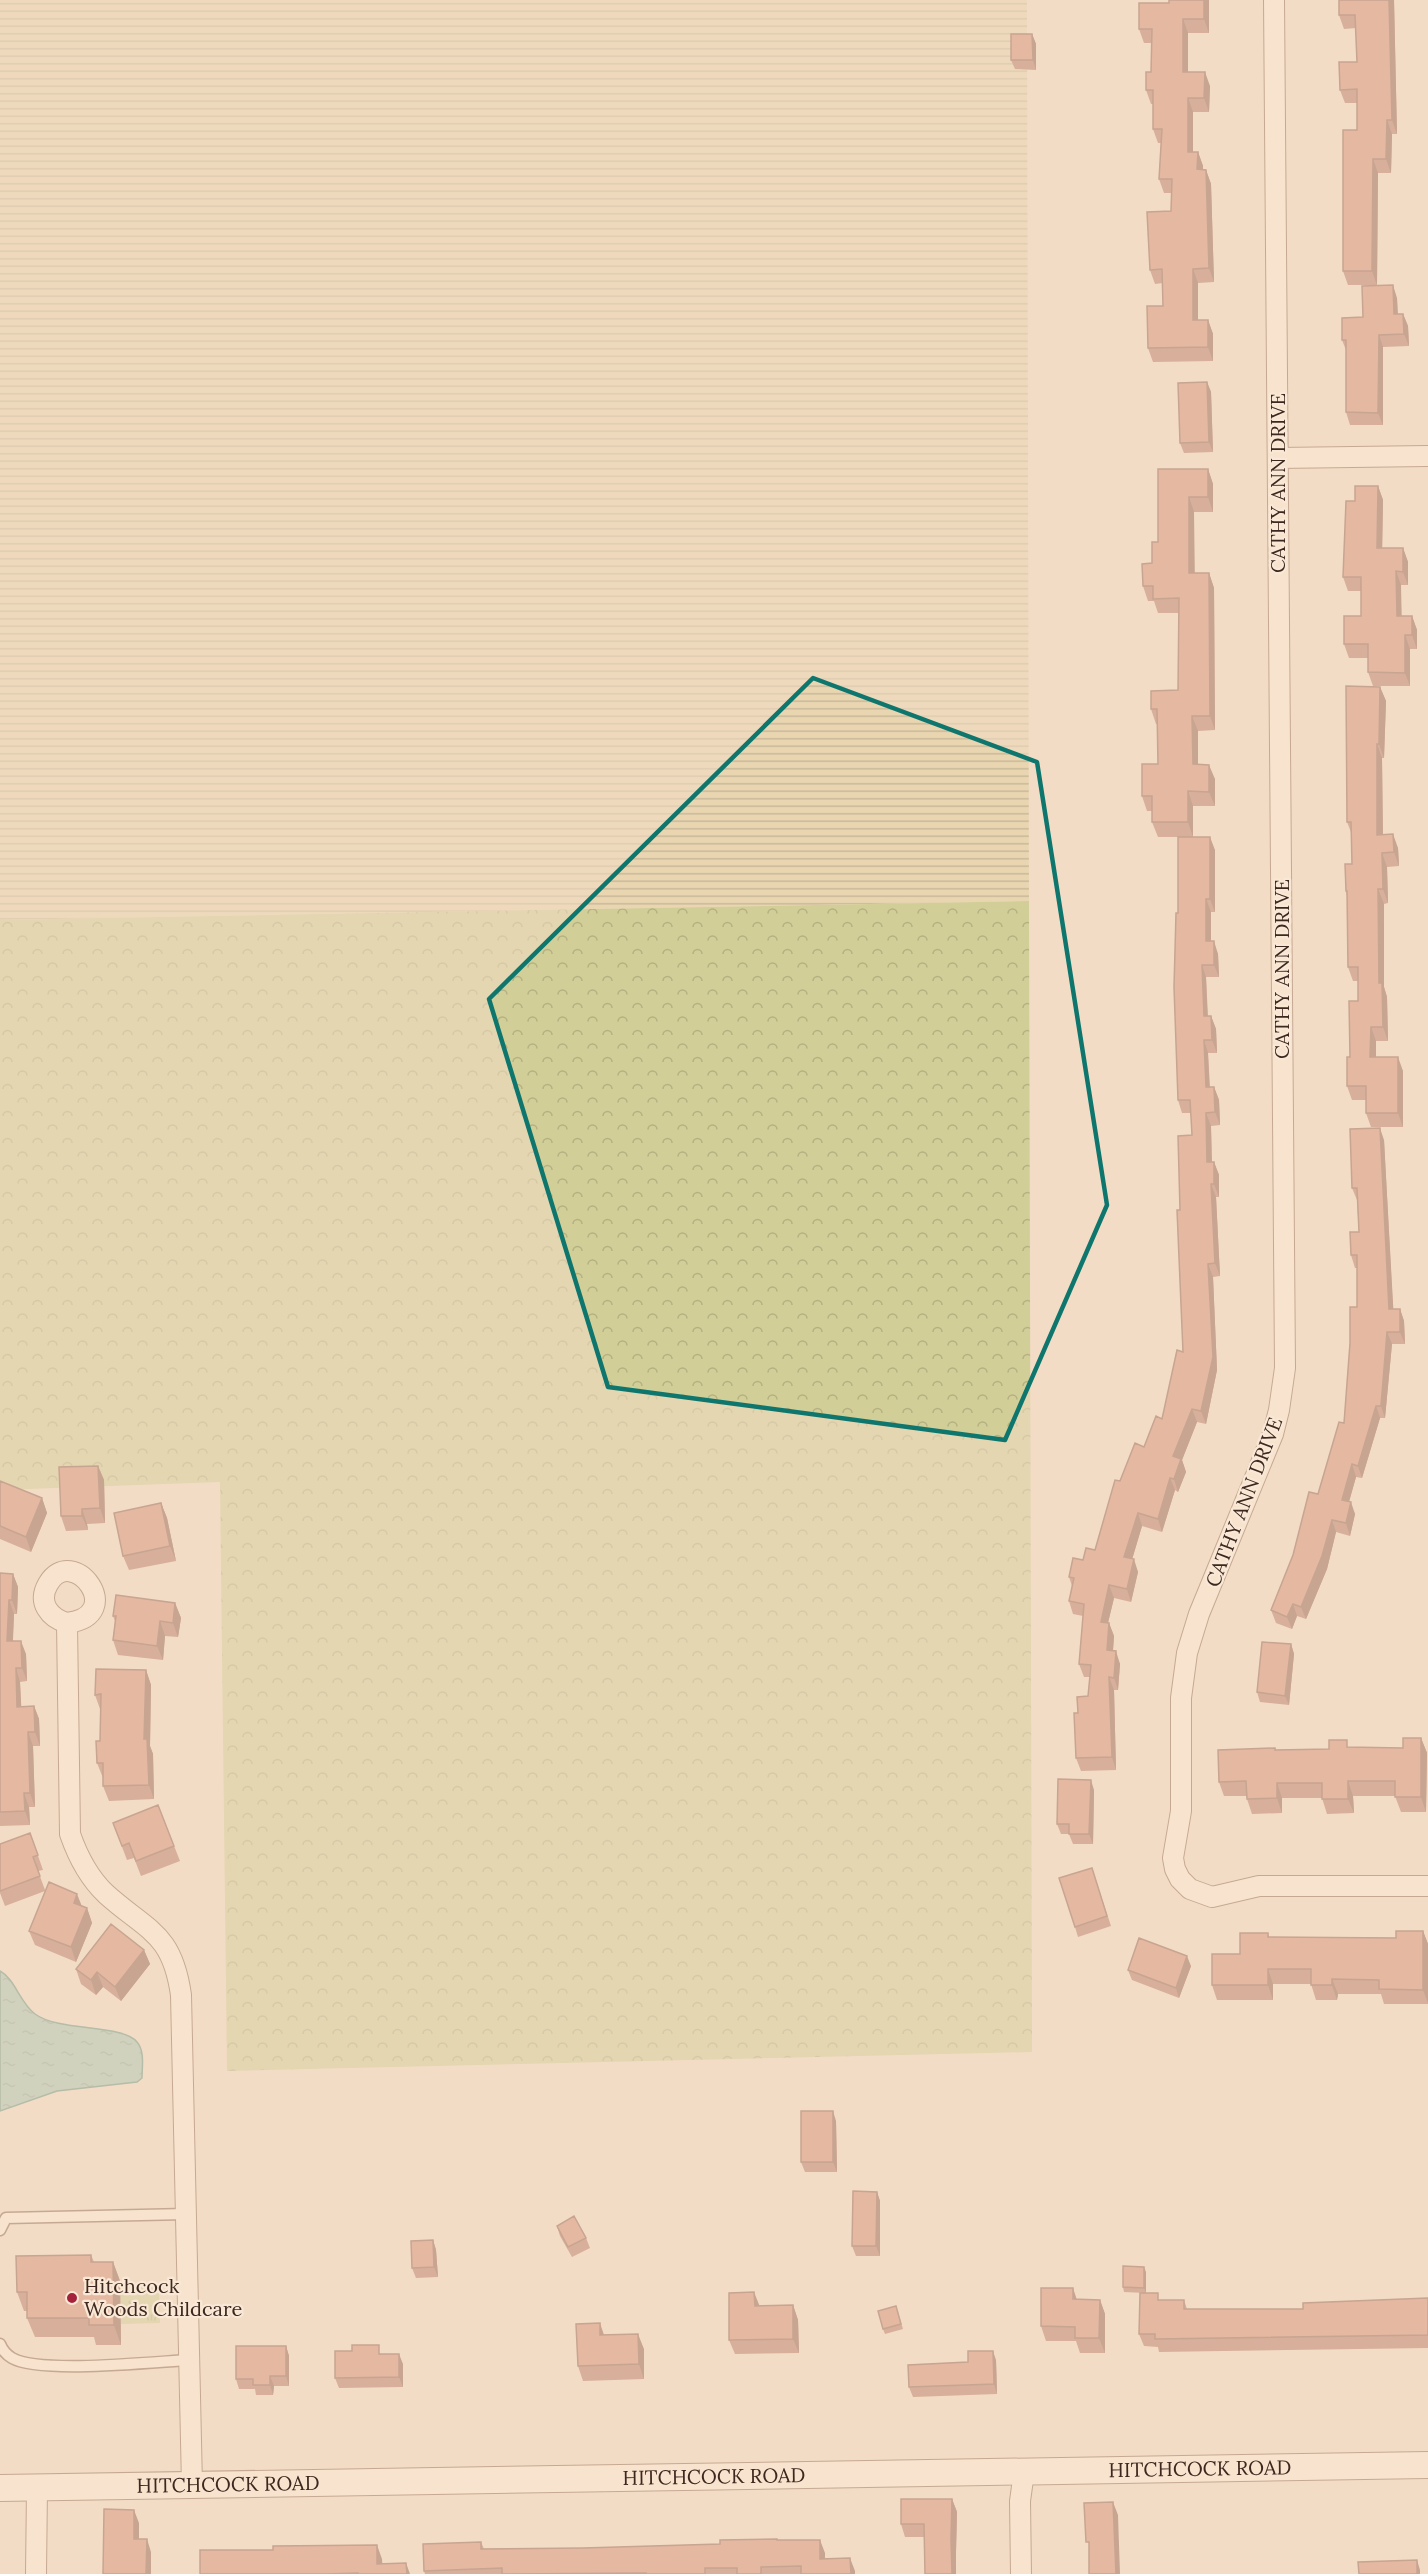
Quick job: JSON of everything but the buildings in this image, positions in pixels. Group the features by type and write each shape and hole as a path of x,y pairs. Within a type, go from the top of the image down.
{"street":[{"name":"CATHY ANN DRIVE","path":"1274,0 1285,1368 1280,1410 1273,1434 1199,1614 1187,1653 1183,1677 1181,1811 1173,1858 1180,1879 1190,1889 1212,1897 1259,1886 1428,1886"},
{"path":"1278,458 1428,456"},
{"path":"68,1623 70,1834 79,1858 93,1880 107,1894 154,1930 170,1953 178,1971 181,1995 192,2486"},
{"name":"HITCHCOCK ROAD","path":"0,2488 1428,2465"},
{"path":"1021,2574 1020,2501 1024,2472"},
{"path":"36,2574 37,2488"}],"lane":[{"path":"0,2230 6,2218 186,2214"},
{"path":"0,2344 11,2358 51,2366 189,2360"}],"highlighted area":[{"path":"813,678 1037,762 1107,1205 1005,1440 608,1387 489,999"}],"shaded area":[{"path":"0,0 1027,0 1029,901 0,920"}],"green space":[{"path":"1029,901 1032,2052 227,2071 220,1482 0,1490 0,920"},
{"path":"120,2285 159,2288 160,2323 121,2324"}],"water":[{"path":"0,1971 10,1980 25,2004 35,2014 46,2020 130,2036 140,2046 142,2078 137,2082 57,2091 0,2111"}],"place":[{"name":"Hitchcock Woods Childcare","path":"72,2298"}]}
